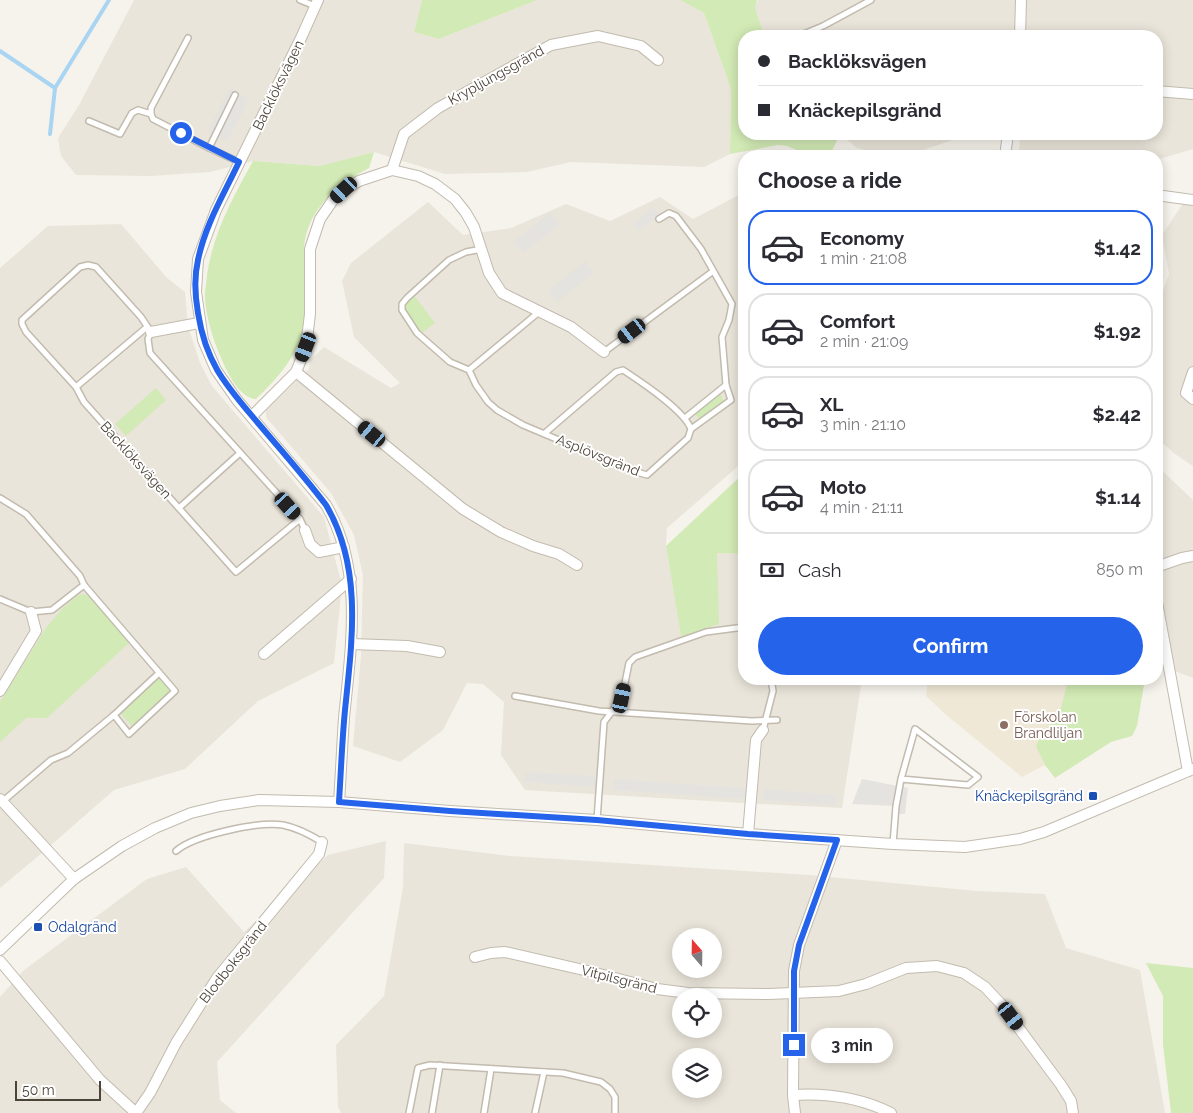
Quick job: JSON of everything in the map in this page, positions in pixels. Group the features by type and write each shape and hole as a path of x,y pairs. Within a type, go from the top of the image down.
{"street":[{"path":"1020,30 1021,0"},
{"name":"Backlöksvägen","path":"316,3 301,38 216,210 198,260 196,292 202,340 216,370 232,394 326,505 333,517 344,546 351,579 351,644 339,802"},
{"name":"Krypljungsgränd","path":"392,170 404,134 438,108 551,45 598,36 641,46 658,60"},
{"path":"1163,92 1193,94"},
{"path":"252,416 296,372 306,347 310,314 310,249 320,218 333,200 344,190 359,181 392,170 418,176 445,191 466,213 474,227 489,273 502,293 571,327 604,352"},
{"path":"1163,196 1193,200"},
{"path":"149,329 199,323"},
{"path":"296,372 463,509 501,532 533,546 559,554 577,565"},
{"path":"1193,372 1186,393 1193,400"},
{"path":"305,530 313,549 319,552 344,546"},
{"path":"1163,564 1193,556"},
{"path":"264,654 351,579"},
{"path":"0,691 36,631 31,612"},
{"path":"351,644 407,646 440,652"},
{"path":"0,950 74,879 122,846 155,828 191,813 259,800 339,802 597,820 748,834 893,844 965,847 1020,839 1065,824 1190,770 1170,675 1163,651"},
{"path":"748,834 756,740 764,725"},
{"path":"1,801 74,879"},
{"path":"795,1113 793,1094 794,971 799,945 837,840"},
{"name":"Blodboksgränd","path":"136,1113 150,1093 176,1043 216,978 319,854 322,842"},
{"name":"Vitpilsgränd","path":"475,957 505,952 657,989 688,993 769,994 840,991 866,984 906,968 915,967 937,966 964,973 989,991 1011,1016 1061,1085 1071,1101 1074,1113"},
{"path":"0,961 100,1080 136,1113"},
{"path":"793,1094 818,1093 836,1096 875,1105 891,1113"}],"lane":[{"name":"Backlöksvägen","path":"300,0 316,3"},
{"path":"813,30 871,0"},
{"path":"188,38 151,108 151,114 154,119 239,162"},
{"path":"209,148 234,95"},
{"path":"89,121 120,134 132,113 138,110 151,114"},
{"name":"Asplövsgränd","path":"469,370 476,385 497,410 523,424 630,470 646,475 688,438 691,429 731,400 726,385 722,337 729,320 732,304 712,272 701,249 676,216 669,214 659,219"},
{"path":"482,249 466,252 449,260 406,298 402,304 402,310 417,334 450,362 469,370 539,311"},
{"name":"Backlöksvägen","path":"149,329 141,317 96,266 88,265 80,267 22,320 26,332 76,387 84,402 236,572 300,519"},
{"path":"604,352 712,272"},
{"path":"76,387 149,329"},
{"path":"149,329 150,353 300,519 305,530"},
{"name":"Asplövsgränd","path":"545,433 616,372 623,370 642,382 685,418 691,429"},
{"path":"685,418 726,385"},
{"name":"Backlöksvägen","path":"179,508 240,453"},
{"path":"0,498 26,514 175,691 129,734 114,715"},
{"path":"0,599 31,612 52,610 84,585"},
{"path":"597,820 604,722 622,698 629,663 635,657 706,632 738,628"},
{"path":"1,801 51,760 68,752 114,715 159,673"},
{"path":"764,725 773,691 772,685"},
{"path":"516,696 612,712 752,721 764,725 777,720"},
{"path":"893,844 896,806 901,779 915,729 978,777 968,785 901,779"},
{"path":"176,851 183,845 208,836 264,824 282,825 306,831 322,842"},
{"path":"409,1113 418,1068 430,1065 562,1073 601,1082 610,1089 615,1097 614,1113"},
{"path":"432,1113 440,1066"},
{"path":"484,1113 491,1069"},
{"path":"535,1113 544,1072"}],"shaded area":[{"path":"134,0 422,0 414,32 439,39 537,0 680,0 704,13 731,89 730,154 704,167 571,162 527,172 445,174 374,152 319,166 253,161 210,172 150,176 76,175 61,156 58,138 79,105"},
{"path":"758,0 1193,0 1193,149 1163,158 1163,150 1019,150 1020,140 1163,140 1163,30 762,30 754,8"},
{"path":"229,89 249,99 227,142 208,132"},
{"path":"847,140 953,140 923,150 865,150 857,148"},
{"path":"738,196 738,466 667,528 666,546 681,637 717,553 738,554 738,685 861,685 842,808 525,790 501,755 504,702 483,684 467,683 443,730 400,762 353,746 361,655 363,575 354,535 331,493 266,417 266,410 309,369 310,360 324,347 391,388 400,383 354,337 342,281 351,263 428,202 463,235 511,228 566,204 610,221 660,197 693,219"},
{"path":"1184,202 1193,203 1193,466 1163,443 1163,291 1169,274 1163,234"},
{"path":"653,207 660,215 639,231 633,224"},
{"path":"551,212 560,224 523,253 513,242"},
{"path":"121,224 167,278 185,292 188,326 200,363 212,386 324,517 342,585 334,663 258,701 185,769 114,790 0,888 0,268 48,226"},
{"path":"585,261 594,273 557,302 548,291"},
{"path":"1163,472 1193,500 1193,678 1163,667"},
{"name":"Förskolan Brandliljan","path":"927,685 1067,685 1059,716 1041,733 1036,747 1045,765 1022,777 945,714 926,696"},
{"path":"526,772 595,776 595,787 525,782"},
{"path":"614,779 746,788 745,799 613,790"},
{"path":"862,779 908,788 905,814 897,814 896,806 852,804"},
{"path":"764,789 837,795 836,805 763,800"},
{"path":"386,841 384,878 217,1062 220,1100 236,1113 0,1113 0,997 24,970 147,879 186,867 244,932 328,855"},
{"path":"404,843 511,856 809,875 977,891 1045,894 1066,948 1140,970 1165,1113 341,1113 338,1107 336,1045 384,996 403,887"}],"green space":[{"path":"422,0 537,0 439,39 414,32"},
{"path":"680,0 757,0 755,8 762,30 738,30 738,140 837,140 832,150 797,150 778,145 751,150 738,150 738,152 730,154 731,89 704,13"},
{"path":"374,152 369,168 345,182 335,191 325,201 310,223 304,250 306,308 301,338 291,358 271,384 256,399 246,396 238,389 227,371 212,333 205,304 207,275 214,245 238,188 253,161 319,166"},
{"path":"412,293 435,323 419,335 402,310 402,304"},
{"path":"156,388 166,400 126,436 115,424"},
{"path":"719,391 725,404 702,422 693,412"},
{"path":"738,479 738,554 717,553 719,624 681,637 666,546"},
{"path":"83,594 90,596 129,643 47,718 26,718 0,742 0,702 46,628 62,609 77,596"},
{"path":"159,678 171,691 132,726 120,713"},
{"path":"1067,685 1144,685 1137,726 1132,736 1111,742 1055,778 1045,765 1036,747 1041,733 1059,716"},
{"path":"1146,963 1193,968 1193,1113 1171,1113 1163,1045 1163,996"}],"waterway":[{"path":"50,134 55,88 109,0"},
{"path":"0,51 55,88"}],"place":[{"name":"Förskolan Brandliljan","path":"1004,725"},
{"name":"Knäckepilsgränd","path":"1093,796"},
{"name":"Odalgränd","path":"38,927"}],"route":[{"path":"181,133 239,162 208,228 198,260 196,292 202,340 222,379 237,400 326,505 333,517 349,567 352,604 351,660 339,802 597,820 837,840 796,958 794,971 794,1045"}]}
